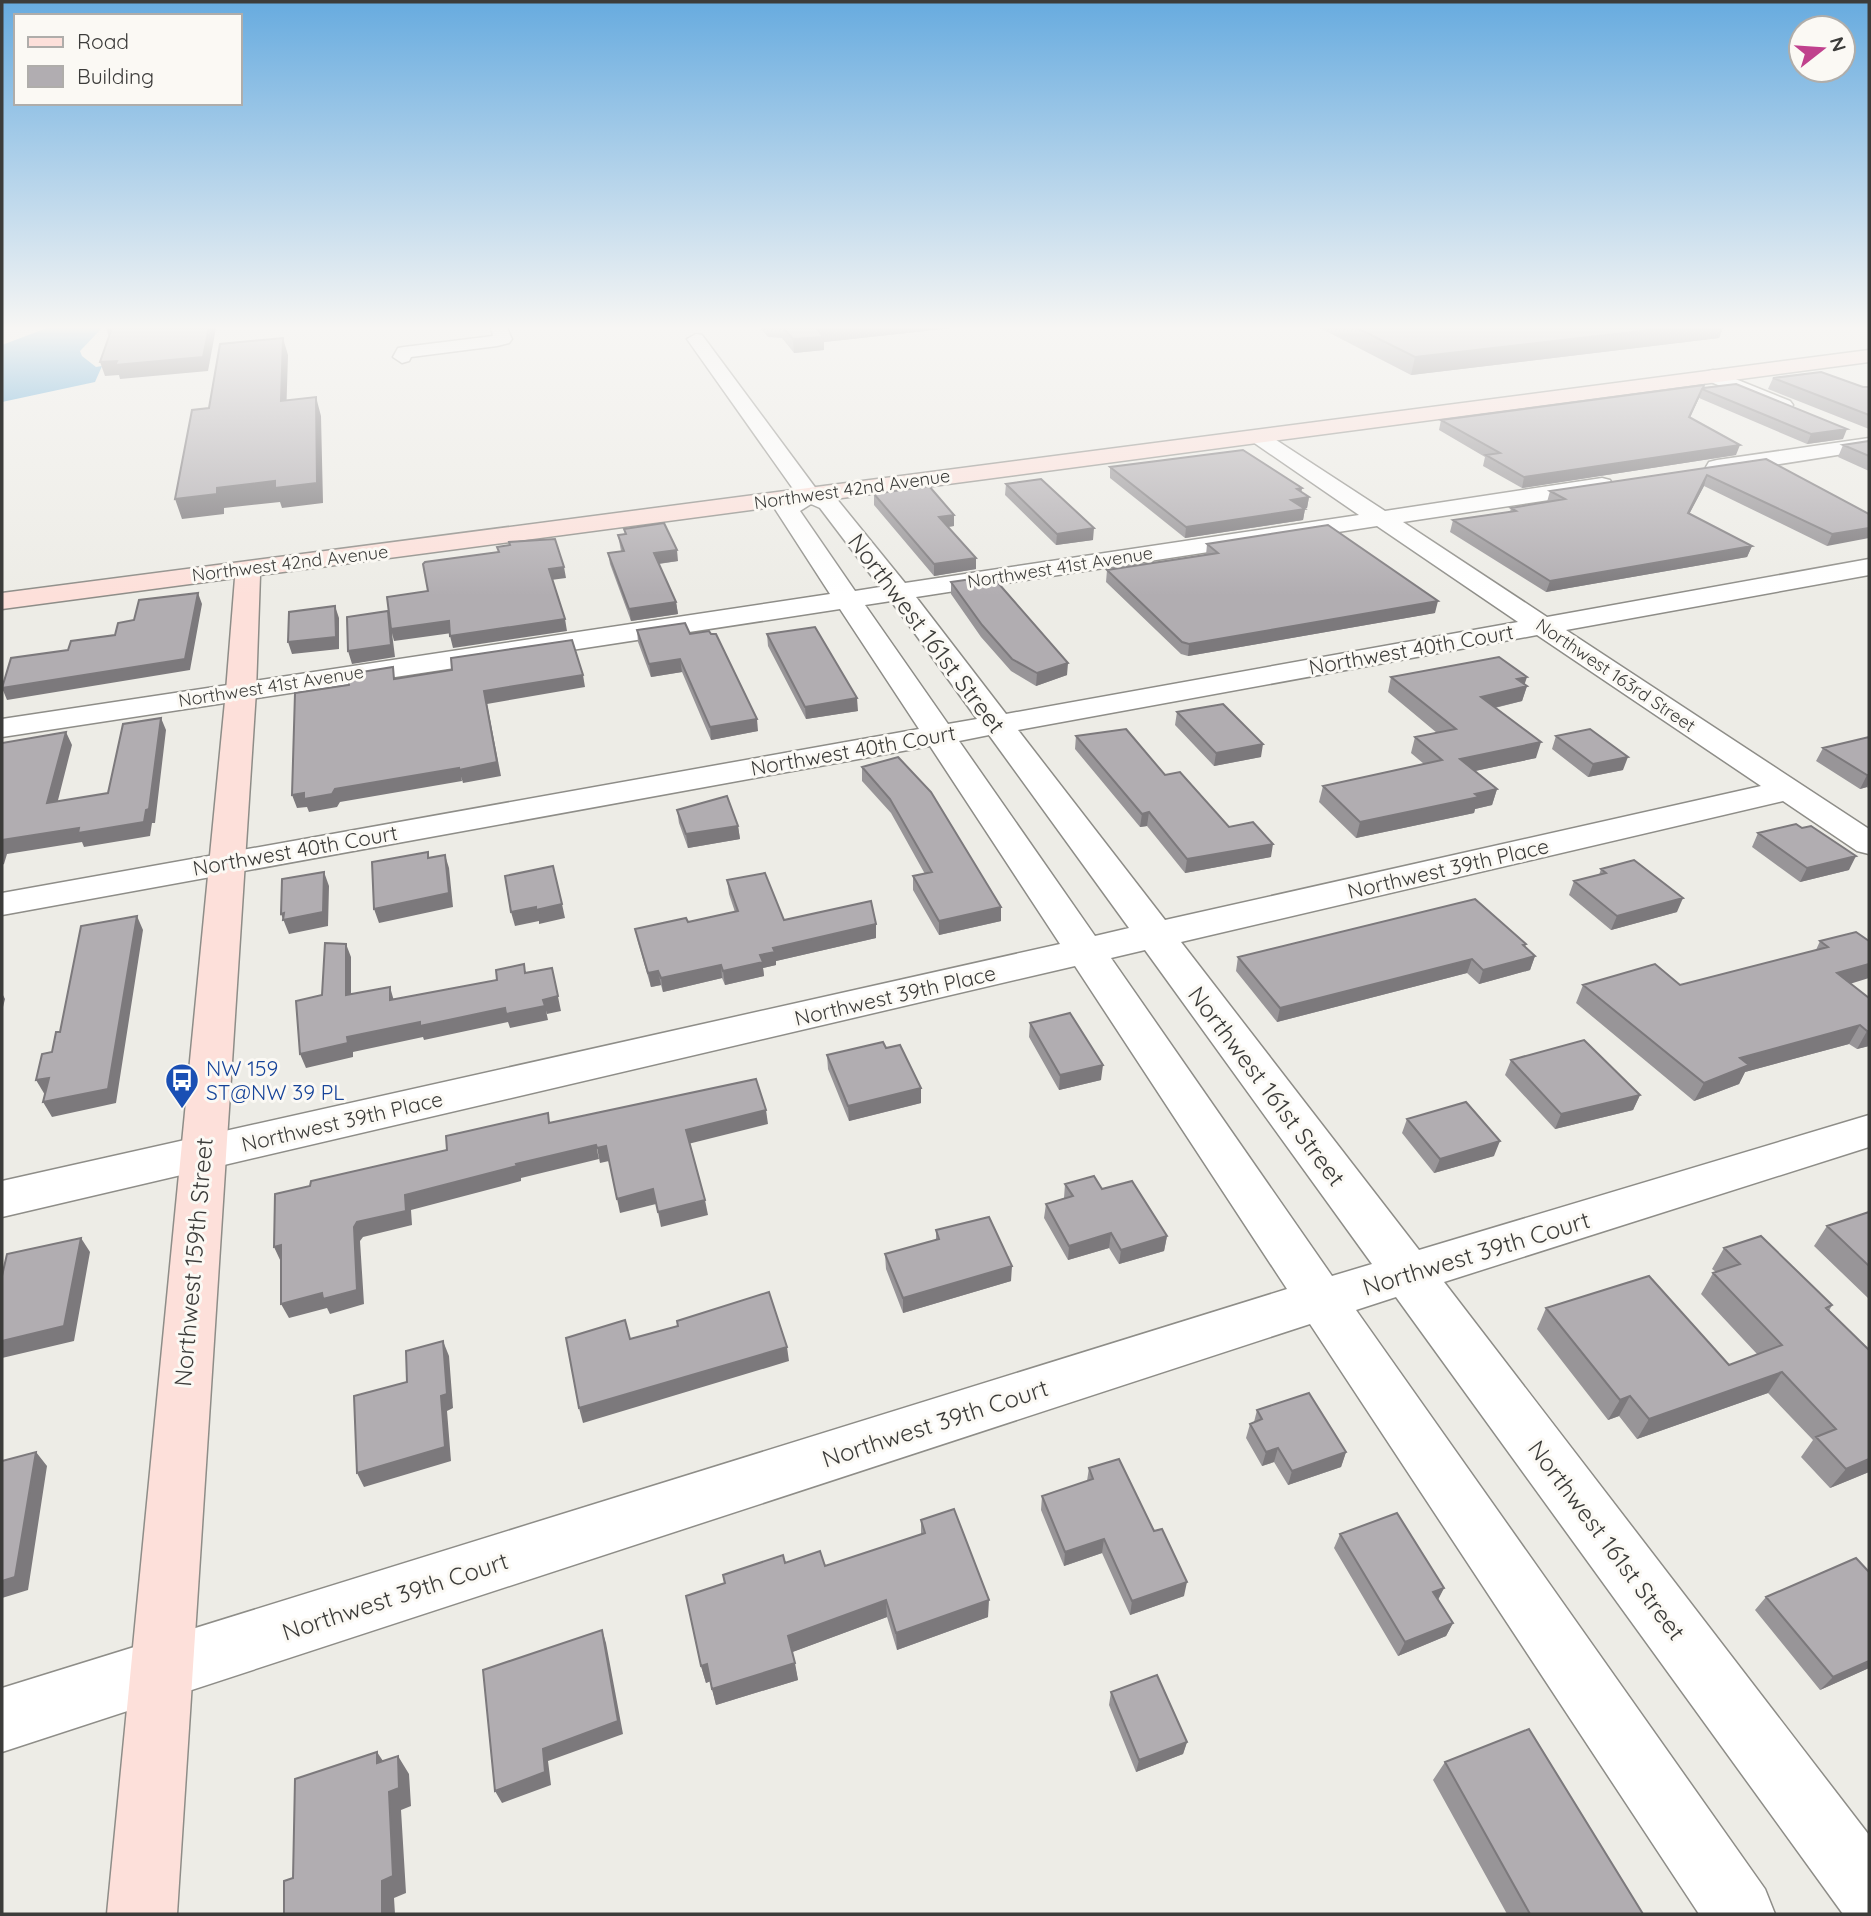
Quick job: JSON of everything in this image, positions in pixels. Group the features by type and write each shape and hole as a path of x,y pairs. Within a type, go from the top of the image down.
{"street":[{"path":"753,417 809,495"},
{"name":"Northwest 42nd Avenue","path":"2,601 1398,417"},
{"path":"1845,430 1869,442"},
{"name":"Northwest 163rd Street","path":"1257,436 1869,844"},
{"path":"1693,471 1869,442"},
{"name":"Northwest 41st Avenue","path":"2,728 1626,481"},
{"name":"Northwest 161st Street","path":"1741,1914 1321,1300 787,509 809,495 828,503 996,723 1869,1891"},
{"name":"Northwest 40th Court","path":"2,904 1869,567"},
{"name":"Northwest 159th Street","path":"142,1914 241,691 248,568"},
{"path":"1836,573 1869,590"},
{"name":"Northwest 39th Place","path":"2,1199 1788,790"},
{"name":"Northwest 39th Court","path":"2,1720 1321,1300 1869,1131"}],"building":[{"path":"191,417 316,417 317,483 275,488 275,481 217,488 217,494 175,499"},
{"path":"1460,417 1690,417 1740,445 1524,477 1486,455 1500,453 1441,420"},
{"path":"1771,417 1818,417 1847,429 1811,434"},
{"path":"1869,441 1869,456 1843,445"},
{"path":"1243,450 1302,488 1297,489 1309,497 1291,500 1305,509 1186,527 1110,467"},
{"path":"1766,459 1869,514 1869,528 1832,534 1707,475 1688,513 1752,546 1550,581 1453,520 1516,511 1511,508 1565,499 1550,491"},
{"path":"1041,479 1094,528 1057,534 1006,484"},
{"path":"929,486 954,515 939,517 976,558 934,564 874,494"},
{"path":"664,523 677,550 654,553 676,602 629,609 608,553 624,551 618,535 626,534 624,529"},
{"path":"1328,525 1438,601 1189,644 1182,642 1107,570 1218,553 1207,544"},
{"path":"555,539 564,567 549,569 565,619 450,636 449,621 391,629 387,597 428,591 423,564 425,562 499,552 497,547 510,545 509,542"},
{"path":"992,576 1068,663 1037,673 1012,659 982,625 951,582"},
{"path":"198,593 185,659 2,688 11,658 68,650 71,641 115,635 118,623 134,620 139,600"},
{"path":"335,606 336,637 288,642 289,612"},
{"path":"388,611 391,645 348,651 347,617"},
{"path":"685,623 690,634 709,631 716,634 757,719 710,727 680,659 649,664 637,630"},
{"path":"815,627 857,698 805,707 767,634"},
{"path":"572,640 583,675 484,691 497,762 335,789 332,794 304,799 304,793 292,795 295,693 349,685 349,674 393,667 394,679 452,670 451,658"},
{"path":"1499,657 1527,677 1517,679 1527,686 1481,697 1541,742 1460,759 1497,789 1475,794 1479,797 1360,822 1323,786 1442,760 1415,737 1456,729 1391,677"},
{"path":"1223,704 1263,744 1216,753 1177,712"},
{"path":"161,718 149,809 146,810 144,822 78,833 79,828 2,840 2,743 66,732 47,803 108,793 123,724"},
{"path":"1126,729 1165,775 1180,772 1229,827 1253,822 1273,844 1187,859 1149,812 1142,814 1076,736"},
{"path":"1590,729 1628,757 1593,764 1556,736"},
{"path":"1869,737 1869,775 1823,748"},
{"path":"898,757 931,792 1001,907 939,921 913,876 932,872 890,799 862,767"},
{"path":"727,796 738,826 686,834 677,810"},
{"path":"1796,824 1802,828 1811,826 1856,856 1807,868 1758,833"},
{"path":"428,852 428,858 445,855 449,893 374,909 372,862"},
{"path":"1634,860 1683,898 1617,916 1574,881 1606,873 1601,869"},
{"path":"553,866 562,904 511,912 505,876"},
{"path":"324,872 323,912 283,920 282,879"},
{"path":"765,873 784,920 871,901 876,924 773,948 775,952 760,955 763,962 723,971 721,965 661,978 658,971 648,973 635,929 686,918 688,922 738,911 727,880"},
{"path":"1475,899 1526,944 1523,945 1535,956 1483,970 1472,959 1280,1008 1238,957"},
{"path":"137,916 108,1089 43,1102 49,1078 36,1080 42,1054 52,1052 56,1032 60,1032 81,926"},
{"path":"1856,932 1869,941 1869,964 1837,973 1869,998 1869,1031 1860,1025 1740,1058 1749,1065 1704,1083 1583,985 1655,964 1680,985 1828,947 1820,941"},
{"path":"325,943 346,944 346,995 390,987 390,1000 497,980 496,970 524,964 525,973 552,968 558,996 543,1000 545,1006 506,1014 505,1008 420,1026 420,1022 347,1037 348,1043 300,1054 296,1001 322,995"},
{"path":"1070,1013 1103,1065 1060,1075 1030,1023"},
{"path":"1584,1040 1640,1095 1561,1114 1511,1060"},
{"path":"883,1042 886,1048 900,1045 921,1088 848,1106 827,1055"},
{"path":"756,1079 766,1110 686,1130 705,1200 658,1212 653,1189 617,1199 606,1146 597,1148 596,1145 516,1164 517,1166 405,1195 406,1211 357,1222 354,1227 357,1290 323,1299 322,1293 281,1304 281,1245 274,1247 275,1194 310,1186 311,1181 447,1150 446,1136 548,1113 549,1123"},
{"path":"1466,1102 1500,1141 1440,1159 1407,1119"},
{"path":"1094,1176 1102,1189 1132,1181 1167,1236 1121,1250 1111,1233 1069,1246 1046,1204 1073,1196 1065,1184"},
{"path":"1869,1212 1869,1266 1827,1226"},
{"path":"989,1217 1012,1266 903,1298 885,1254 939,1239 936,1230"},
{"path":"1761,1236 1832,1305 1826,1308 1869,1350 1869,1459 1846,1469 1816,1437 1836,1429 1782,1372 1649,1419 1630,1396 1620,1400 1546,1308 1649,1276 1729,1365 1782,1345 1713,1273 1740,1264 1724,1248"},
{"path":"81,1238 64,1326 2,1341 2,1276 7,1254"},
{"path":"769,1292 787,1347 579,1408 566,1338 625,1320 630,1339 678,1326 677,1321"},
{"path":"443,1341 447,1394 441,1396 445,1447 357,1473 354,1396 407,1382 406,1351"},
{"path":"1309,1393 1346,1452 1292,1471 1278,1448 1266,1452 1250,1424 1262,1419 1257,1410"},
{"path":"36,1452 15,1577 2,1581 2,1461"},
{"path":"1119,1459 1154,1531 1162,1529 1187,1582 1132,1601 1104,1539 1065,1552 1042,1496 1093,1479 1089,1468"},
{"path":"954,1509 989,1600 896,1633 886,1600 788,1636 795,1663 712,1689 707,1664 701,1666 686,1596 725,1583 723,1575 783,1555 785,1563 820,1551 825,1566 925,1533 921,1520"},
{"path":"1397,1513 1444,1588 1433,1592 1453,1623 1405,1642 1340,1534"},
{"path":"1856,1558 1869,1572 1869,1661 1833,1677 1766,1597"},
{"path":"602,1630 618,1721 543,1749 545,1772 495,1791 483,1670"},
{"path":"1157,1675 1187,1742 1139,1760 1111,1692"},
{"path":"1529,1729 1643,1914 1530,1914 1445,1762"},
{"path":"377,1752 377,1763 398,1756 399,1788 389,1792 393,1876 382,1881 382,1914 284,1914 284,1881 293,1878 295,1779"}],"place":[{"name":"NW 159 ST@NW 39 PL","path":"182,1110"}]}
